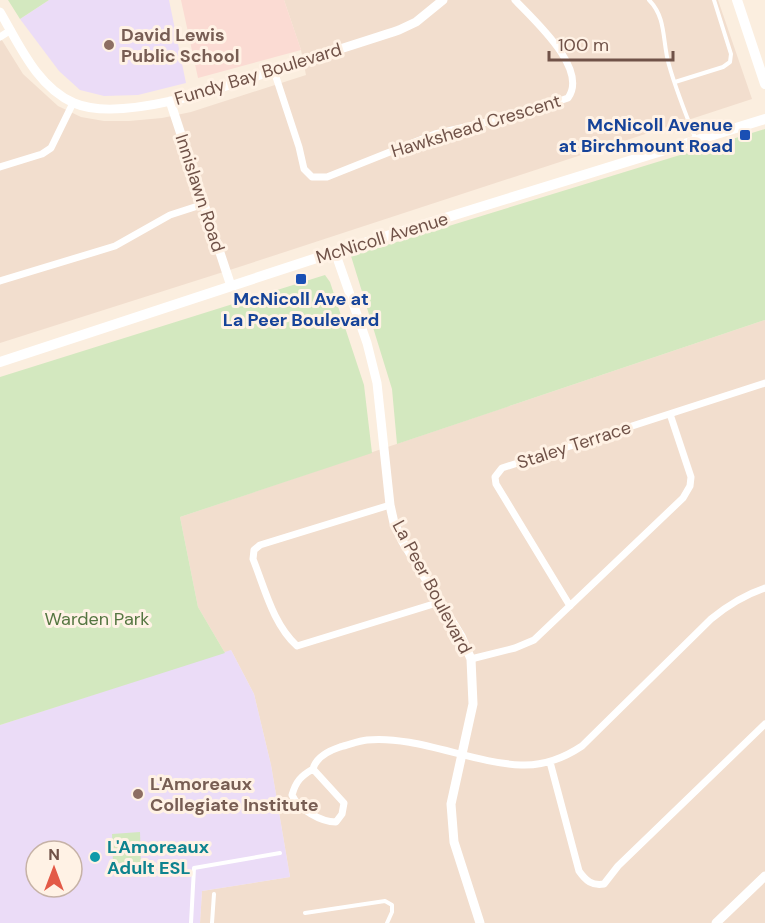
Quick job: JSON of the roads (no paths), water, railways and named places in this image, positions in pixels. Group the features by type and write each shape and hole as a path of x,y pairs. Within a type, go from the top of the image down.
{"main road":[{"path":"737,0 765,84"},
{"name":"McNicoll Avenue","path":"0,362 335,252 765,119"}],"street":[{"name":"Fundy Bay Boulevard","path":"0,12 38,74 51,87 73,103 93,108 118,110 170,101 217,89 399,30 416,22 443,0"},
{"name":"Hawkshead Crescent","path":"274,71 304,169 312,177 327,177 435,134 521,114 568,98 574,85 562,54 550,37 515,0"},
{"path":"0,37 11,30"},
{"name":"Innislawn Road","path":"170,101 231,286"},
{"path":"0,167 42,154 51,148 73,103"},
{"path":"0,281 115,246 170,215 204,204"},
{"name":"La Peer Boulevard","path":"335,252 367,343 377,383 390,505 394,523 403,542 461,636 471,659 473,704 451,804 454,842 480,923"},
{"name":"Staley Terrace","path":"570,606 496,484 495,477 502,468 765,383"},
{"path":"471,659 515,648 534,640 683,498 690,486 691,477 670,414"},
{"path":"390,505 260,545 254,550 253,559 285,635 297,646 440,602"},
{"path":"313,769 344,803 342,814 336,822 326,822 296,803 292,795 301,776 313,769 315,762 330,751 365,740 393,739 522,765 550,762 568,755 582,746 711,620 732,603 765,588"},
{"path":"550,762 579,871 585,879 595,885 604,884 618,866 765,724"},
{"path":"716,923 765,876"}],"lane":[{"path":"649,0 656,8 661,20 668,63 696,140"},
{"path":"675,82 723,67 730,62 731,54 714,0"},
{"path":"191,923 194,868 280,853"},
{"path":"212,923 214,894"},
{"path":"305,913 385,902 392,905 392,912 387,923"}],"place":[{"name":"David Lewis Public School","path":"109,45"},
{"name":"McNicoll Avenue at Birchmount Road","path":"745,135"},
{"name":"McNicoll Ave at La Peer Boulevard","path":"301,279"},
{"name":"L'Amoreaux Collegiate Institute","path":"138,794"},
{"name":"L'Amoreaux Adult ESL","path":"95,857"}],"park label":[{"name":"Warden Park","path":"97,619"}]}
